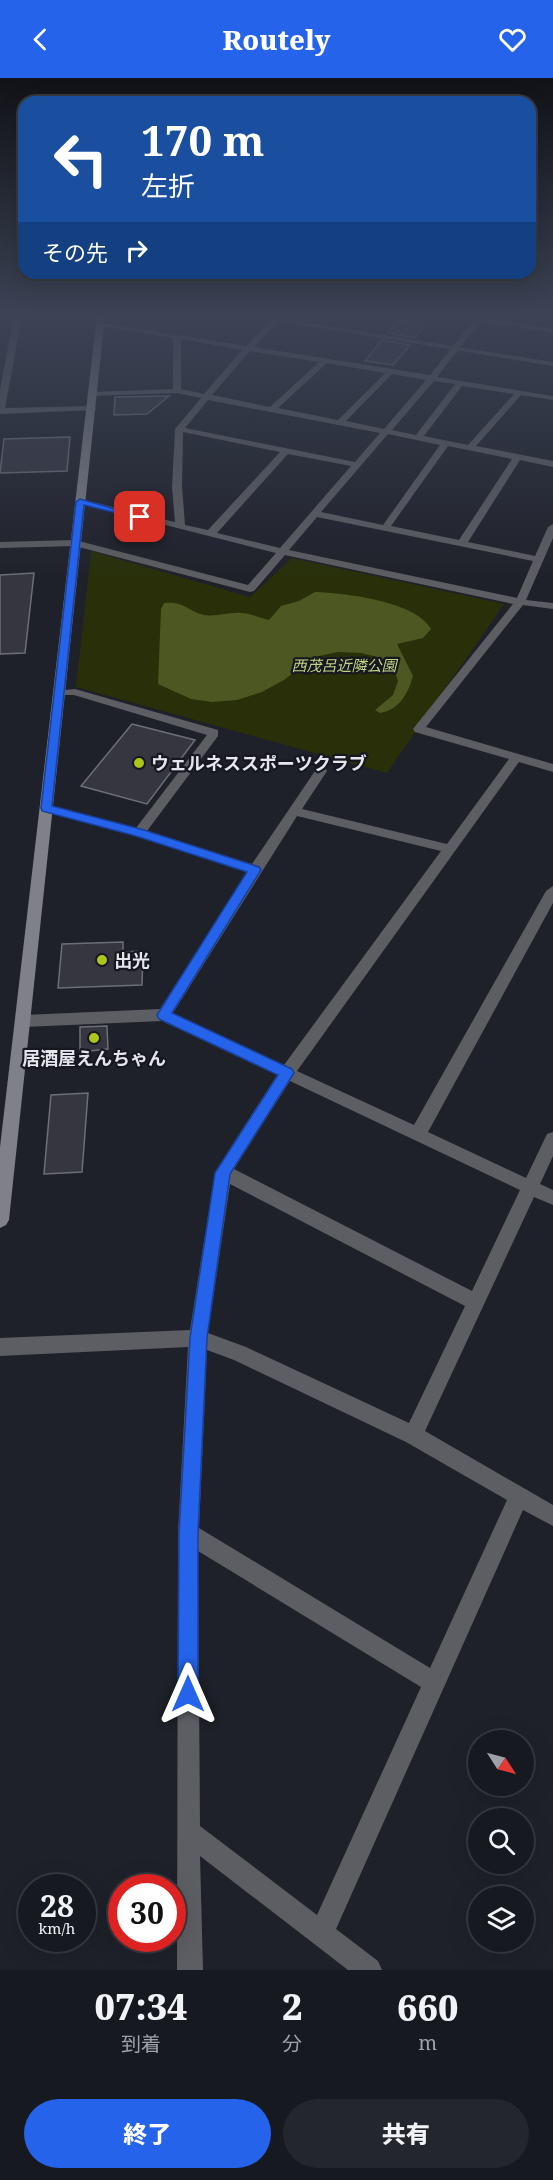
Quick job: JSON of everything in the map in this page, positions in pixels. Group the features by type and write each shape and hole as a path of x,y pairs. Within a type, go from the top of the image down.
{"main road":[{"path":"0,1220 92,404"}],"street":[{"path":"180,526 177,487 178,429 200,404"},
{"path":"246,404 553,464"},
{"path":"272,409 277,404"},
{"path":"340,423 358,404"},
{"path":"0,545 75,543 250,589 409,404"},
{"path":"418,438 444,404"},
{"path":"470,448 509,404"},
{"path":"0,411 92,408"},
{"path":"178,429 357,465"},
{"path":"385,528 446,443"},
{"path":"210,534 286,451"},
{"path":"462,543 518,457"},
{"path":"80,502 284,552 520,602 553,606"},
{"path":"316,514 538,559"},
{"path":"553,527 520,602 419,729 514,759 553,768"},
{"path":"58,693 75,692 214,733 139,833"},
{"path":"190,1970 188,1533 198,1338 223,1173 287,1073 514,759"},
{"path":"164,1015 255,870 296,812 321,771"},
{"path":"46,808 139,833 255,870"},
{"path":"296,812 450,849"},
{"path":"418,1134 553,891"},
{"path":"24,1022 164,1015 553,1198"},
{"path":"413,1435 553,1139"},
{"path":"223,1173 475,1302"},
{"path":"0,1347 198,1338 238,1353 413,1435 553,1516"},
{"path":"321,1934 519,1496"},
{"path":"188,1533 435,1683"},
{"path":"188,1832 369,1970"}],"green space":[{"name":"西茂呂近隣公園","path":"91,551 250,597 292,558 504,604 387,773 76,687"}],"shaded area":[{"path":"315,592 343,594 395,605 423,619 431,629 423,638 397,644 413,676 405,695 397,705 380,713 375,710 393,695 398,681 394,669 382,658 361,653 338,652 314,657 284,680 262,692 237,700 212,702 191,699 158,684 161,609 164,603 181,605 204,615 244,613 269,620 281,606 299,601"}],"building":[{"path":"115,404 159,404 147,414 114,415"},
{"path":"70,437 67,471 0,473 4,439"},
{"path":"34,573 25,653 0,654 0,575"},
{"name":"ウェルネススポーツクラブ","path":"132,724 195,740 147,804 81,786"},
{"name":"出光","path":"123,942 123,952 143,951 142,985 58,988 62,944"},
{"name":"居酒屋えんちゃん","path":"107,1026 108,1049 80,1052 80,1027"},
{"path":"88,1093 82,1172 44,1174 51,1095"}],"place":[{"name":"ウェルネススポーツクラブ","path":"139,763"},
{"name":"出光","path":"102,960"},
{"name":"居酒屋えんちゃん","path":"94,1038"}],"route":[{"path":"140,517 80,502 46,808 139,833 255,870 164,1015 287,1073 223,1173 198,1338 188,1533 188,1694"}]}
